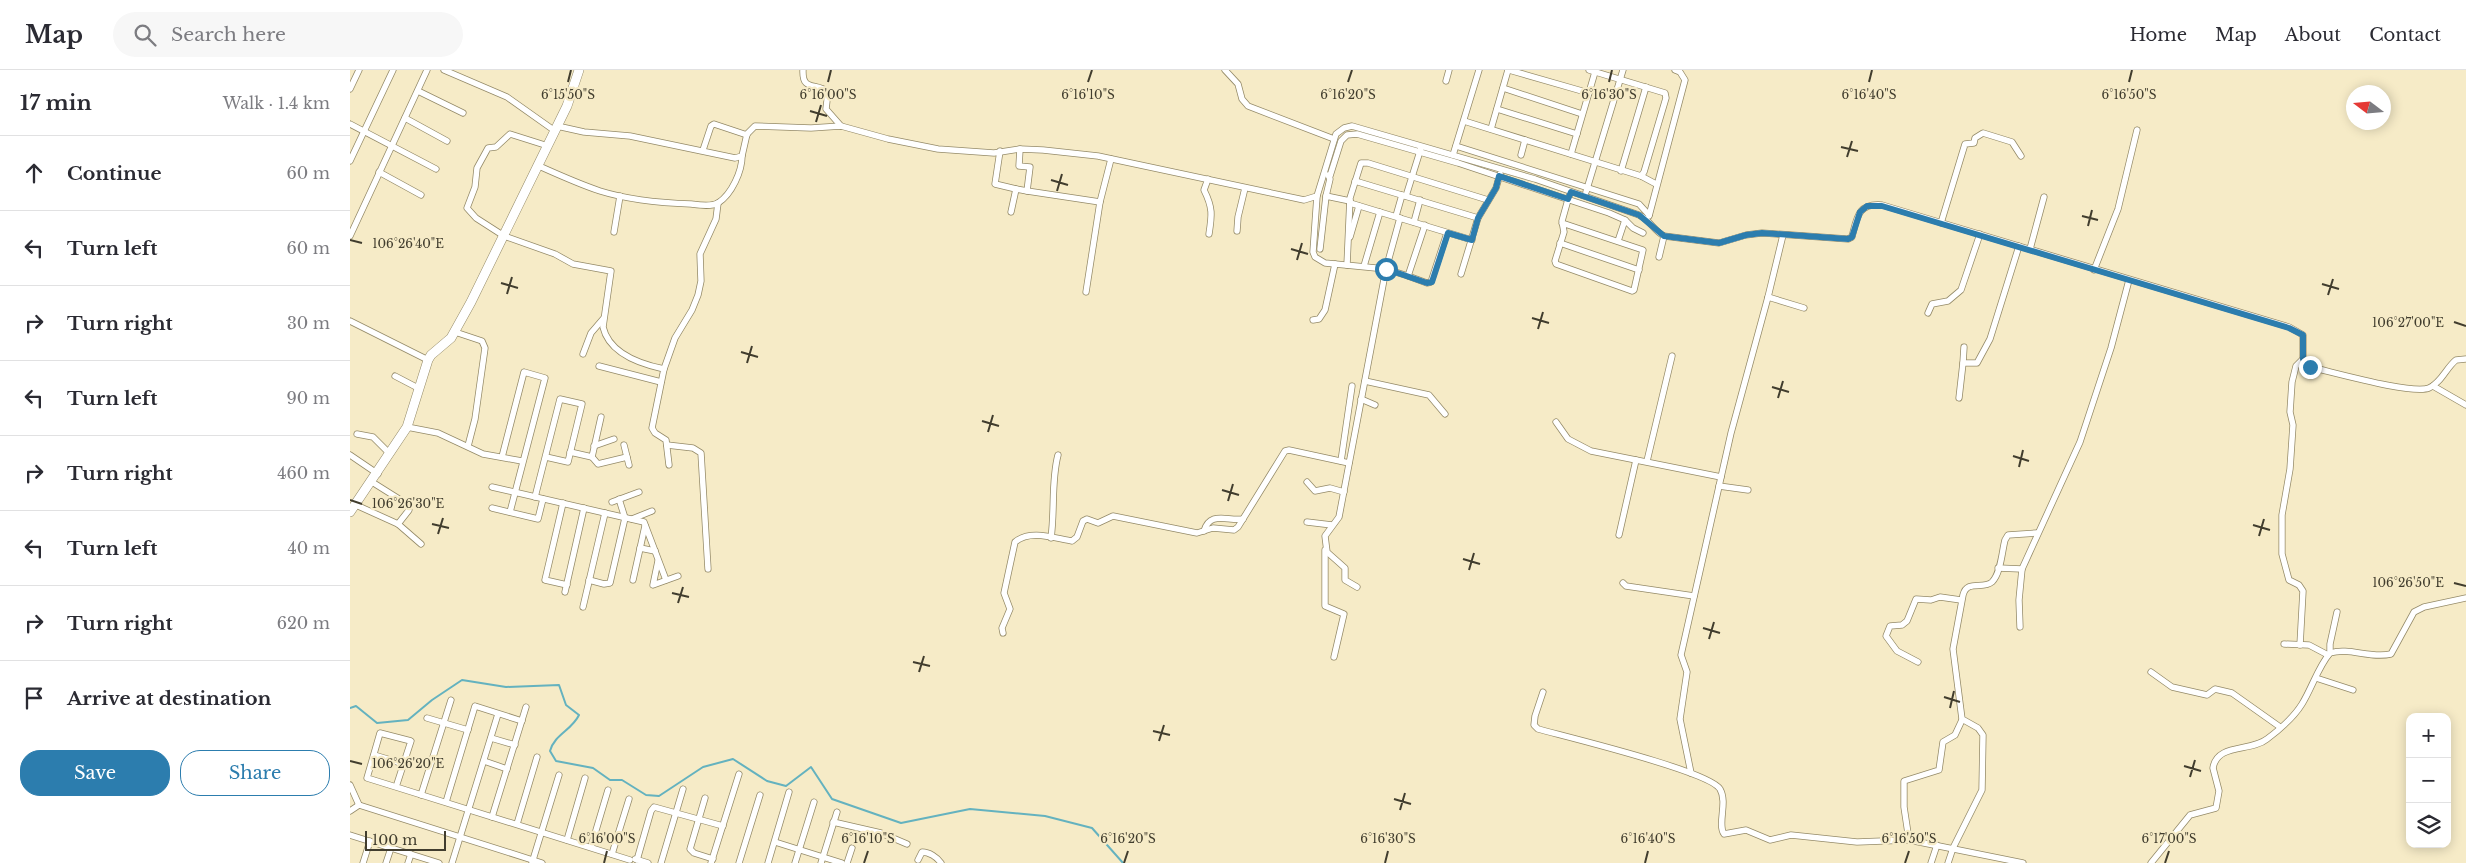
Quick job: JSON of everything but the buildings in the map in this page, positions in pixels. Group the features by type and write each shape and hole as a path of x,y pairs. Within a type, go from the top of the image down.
{"street":[{"path":"350,89 359,70"},
{"path":"350,161 393,70"},
{"path":"350,236 352,224 379,172 427,70"},
{"path":"444,70 507,97 556,128 630,136 703,150 731,158 742,156"},
{"path":"421,544 398,524 353,509 407,427 428,360 431,354 448,342 504,236 567,106 579,70"},
{"path":"803,70 803,80 806,83 828,92 826,109 841,126"},
{"path":"1226,70 1238,84 1242,99 1248,106 1334,138"},
{"path":"1446,81 1449,70"},
{"path":"1457,158 1456,146 1479,70"},
{"path":"1491,129 1509,70 1589,93"},
{"path":"1589,206 1587,189 1623,70"},
{"path":"1648,218 1685,80 1680,72 1675,70"},
{"path":"1571,154 1589,93 1592,71 1646,87 1665,93 1666,98 1644,172 1641,176"},
{"path":"1621,171 1646,87"},
{"path":"1503,88 1582,114"},
{"path":"418,91 462,113"},
{"path":"1497,109 1577,134"},
{"path":"405,118 447,141"},
{"path":"1464,121 1641,176 1656,184"},
{"path":"350,124 436,169"},
{"path":"703,150 711,127 714,124 747,135"},
{"path":"669,465 664,438 655,433 652,428 664,369 675,338 692,310 698,295 701,281 700,254 716,219 718,203 736,178 747,135 755,126 811,128 841,126 888,139 938,149 1000,151 1020,149 1111,158 1304,200 1317,196"},
{"path":"1320,249 1327,175 1334,138 1340,131 1352,126 1421,149"},
{"path":"2094,270 2118,209 2137,130"},
{"path":"1941,223 1965,144 1974,143 1975,138 1982,133 2012,142 2021,156"},
{"path":"548,146 510,134 496,147 488,148 482,159 467,208 476,218 504,236 554,254 573,264 611,271 603,327 610,342 637,362 664,369"},
{"path":"1448,233 1432,282 1427,283 1386,269 1335,264 1320,260 1313,252 1317,196 1341,141 1350,134 1457,158 1588,197 1648,218"},
{"path":"1521,155 1526,140"},
{"path":"1456,146 1642,205 1648,218 1659,233 1664,236 1719,243 1746,235 1848,239 1852,237 1860,212 1872,204 1980,234 2300,332 2304,339 2303,359 2296,366 2291,388 2290,412 2293,425 2290,469 2282,515 2281,543 2289,580 2299,585 2302,591 2300,645"},
{"path":"1020,149 1019,166 1030,167 1027,191"},
{"path":"1334,657 1344,614 1325,606 1325,536 1339,517 1386,269 1404,195 1413,177 1421,149"},
{"path":"1000,151 995,184 1100,202"},
{"path":"1086,292 1100,202 1111,158"},
{"path":"1349,241 1347,234 1350,202 1361,163 1363,162 1488,200"},
{"path":"1461,274 1478,218 1496,188 1502,172 1509,163"},
{"path":"539,166 594,189 620,196 670,203 706,205 718,203"},
{"path":"379,172 421,194"},
{"path":"1502,172 1625,220 1633,228 1643,233"},
{"path":"1208,179 1204,190 1210,200 1212,211 1209,234"},
{"path":"1355,182 1478,218"},
{"path":"1237,231 1238,217 1245,188"},
{"path":"1011,212 1016,189"},
{"path":"1562,223 1643,250 1634,290 1632,291 1556,264 1555,260 1564,232 1562,223 1571,192"},
{"path":"614,232 620,196"},
{"path":"1326,196 1472,240"},
{"path":"2030,249 2044,197"},
{"path":"1414,222 1420,200"},
{"path":"1347,265 1349,241 1359,206"},
{"path":"1364,266 1380,212"},
{"path":"1618,241 1625,220"},
{"path":"1408,276 1425,225"},
{"path":"1928,313 1932,304 1948,301 1961,290 1980,234"},
{"path":"1691,773 1680,715 1687,672 1681,655 1731,433 1768,296 1782,235"},
{"path":"1659,256 1664,236"},
{"path":"1560,243 1639,270"},
{"path":"1963,363 1977,363 1990,339 2019,246"},
{"path":"1313,320 1319,319 1325,310 1335,264"},
{"path":"2020,627 2019,600 2022,569 2036,533 2080,442 2111,348 2129,280"},
{"path":"1768,296 1804,308"},
{"path":"583,354 592,333 604,317"},
{"path":"350,321 428,360"},
{"path":"454,332 480,340 485,348 475,418 468,446"},
{"path":"1959,398 1964,347"},
{"path":"1647,461 1672,356"},
{"path":"2303,359 2310,367 2392,386 2423,390 2433,386 2456,360 2466,359"},
{"path":"599,366 661,382"},
{"path":"502,457 524,372 545,378 510,512"},
{"path":"395,376 418,388"},
{"path":"1365,381 1429,395 1445,414"},
{"path":"1341,461 1352,386"},
{"path":"2433,386 2466,405"},
{"path":"535,497 560,398 582,404 568,462 546,457"},
{"path":"1361,399 1375,405"},
{"path":"592,456 601,417"},
{"path":"1556,422 1568,439 1584,449 1721,477"},
{"path":"407,427 438,433 483,454 522,461"},
{"path":"357,434 373,437 390,455"},
{"path":"594,446 614,439"},
{"path":"624,445 629,465"},
{"path":"666,445 693,448 700,453 708,569"},
{"path":"1003,633 1002,628 1010,609 1004,593 1015,542 1029,534 1072,541 1077,537 1084,520 1098,523 1113,516 1197,533 1213,528 1234,530 1243,520 1285,451 1289,450 1349,463"},
{"path":"570,452 592,456 598,464 627,457"},
{"path":"350,454 375,478 407,504 408,510 398,524"},
{"path":"1051,538 1055,514 1052,497 1055,488 1058,455"},
{"path":"1619,535 1636,460"},
{"path":"1307,482 1316,491 1330,488 1344,492"},
{"path":"1719,486 1748,490"},
{"path":"492,487 644,522 666,580"},
{"path":"612,502 639,492"},
{"path":"492,508 538,519 543,499"},
{"path":"589,580 604,584 610,583 625,518 619,499"},
{"path":"563,503 545,580 566,589 584,508"},
{"path":"632,519 652,511"},
{"path":"583,607 605,513"},
{"path":"1204,531 1210,520 1215,518 1243,520"},
{"path":"1307,522 1332,525"},
{"path":"632,580 645,525"},
{"path":"1909,840 1904,781 1940,770 1943,742 1955,735 1962,720 1953,649 1964,589 1968,586 1992,582 2008,535 2036,533"},
{"path":"640,548 655,552"},
{"path":"1325,548 1328,554 1345,568 1345,580 1357,587"},
{"path":"658,560 653,585 678,576"},
{"path":"1998,568 2022,569"},
{"path":"1623,583 1626,586 1694,596"},
{"path":"1918,662 1893,646 1886,636 1890,626 1902,625 1906,622 1916,598 1932,600 1940,597 1962,600"},
{"path":"2284,644 2319,649 2329,654 2338,651 2376,656 2391,654 2414,612 2424,606 2466,598"},
{"path":"2151,863 2190,815 2216,808 2219,791 2213,768 2218,757 2224,752 2265,741 2302,704 2329,654 2337,612"},
{"path":"2151,672 2172,687 2207,695 2215,689 2232,693 2280,727"},
{"path":"2316,678 2353,690"},
{"path":"1543,692 1535,716 1534,725 1538,729 1691,773 1711,781 1721,790 1724,802 1721,830 1724,834 1746,830 1770,840 1791,835 1857,842 1909,840 1953,848 2009,862 2023,863"},
{"path":"422,795 450,700"},
{"path":"446,802 475,706 522,721"},
{"path":"492,817 526,707"},
{"path":"452,863 498,714"},
{"path":"427,718 468,730"},
{"path":"1948,863 1953,848 1982,790 1983,735 1978,728 1962,720"},
{"path":"396,787 410,742 380,733 367,778 469,810 517,824 612,854 629,861 637,860 648,863"},
{"path":"491,738 515,745"},
{"path":"374,755 404,764"},
{"path":"517,824 537,757"},
{"path":"484,761 507,769"},
{"path":"705,798 691,850 712,861 740,774"},
{"path":"532,862 559,775"},
{"path":"567,840 585,778"},
{"path":"350,785 359,805 461,837 532,862 542,863"},
{"path":"661,863 683,788"},
{"path":"591,848 608,790"},
{"path":"768,863 789,792"},
{"path":"739,863 760,795"},
{"path":"612,854 630,799"},
{"path":"795,863 814,802"},
{"path":"350,811 359,805"},
{"path":"637,860 652,808 657,807 723,826"},
{"path":"822,860 836,812"},
{"path":"833,822 881,833 907,844"},
{"path":"350,835 411,854 430,862 439,863"},
{"path":"363,863 370,841"},
{"path":"775,842 822,860 842,863"},
{"path":"1931,863 1937,845"},
{"path":"386,863 391,848"},
{"path":"848,863 852,848"},
{"path":"918,860 922,852 925,852 937,857 941,863"},
{"path":"408,863 411,854"}],"waterway":[{"path":"350,708 356,706 377,723 408,720 432,700 462,680 506,687 559,685 566,705 579,715 552,745 550,751 556,761 593,768 610,780 622,780 646,795 659,796 703,767 733,759 767,781 786,786 811,767 832,799 901,823 970,809 1045,816 1092,828 1123,863"}],"route":[{"path":"1386,269 1427,283 1432,282 1448,233 1472,240 1478,218 1496,188 1499,176 1568,199 1571,192 1639,215 1648,220 1655,230 1664,236 1712,243 1727,242 1746,235 1762,233 1844,240 1852,237 1860,212 1872,204 2231,309 2300,332 2304,339 2303,359 2307,366 2310,367"}]}
